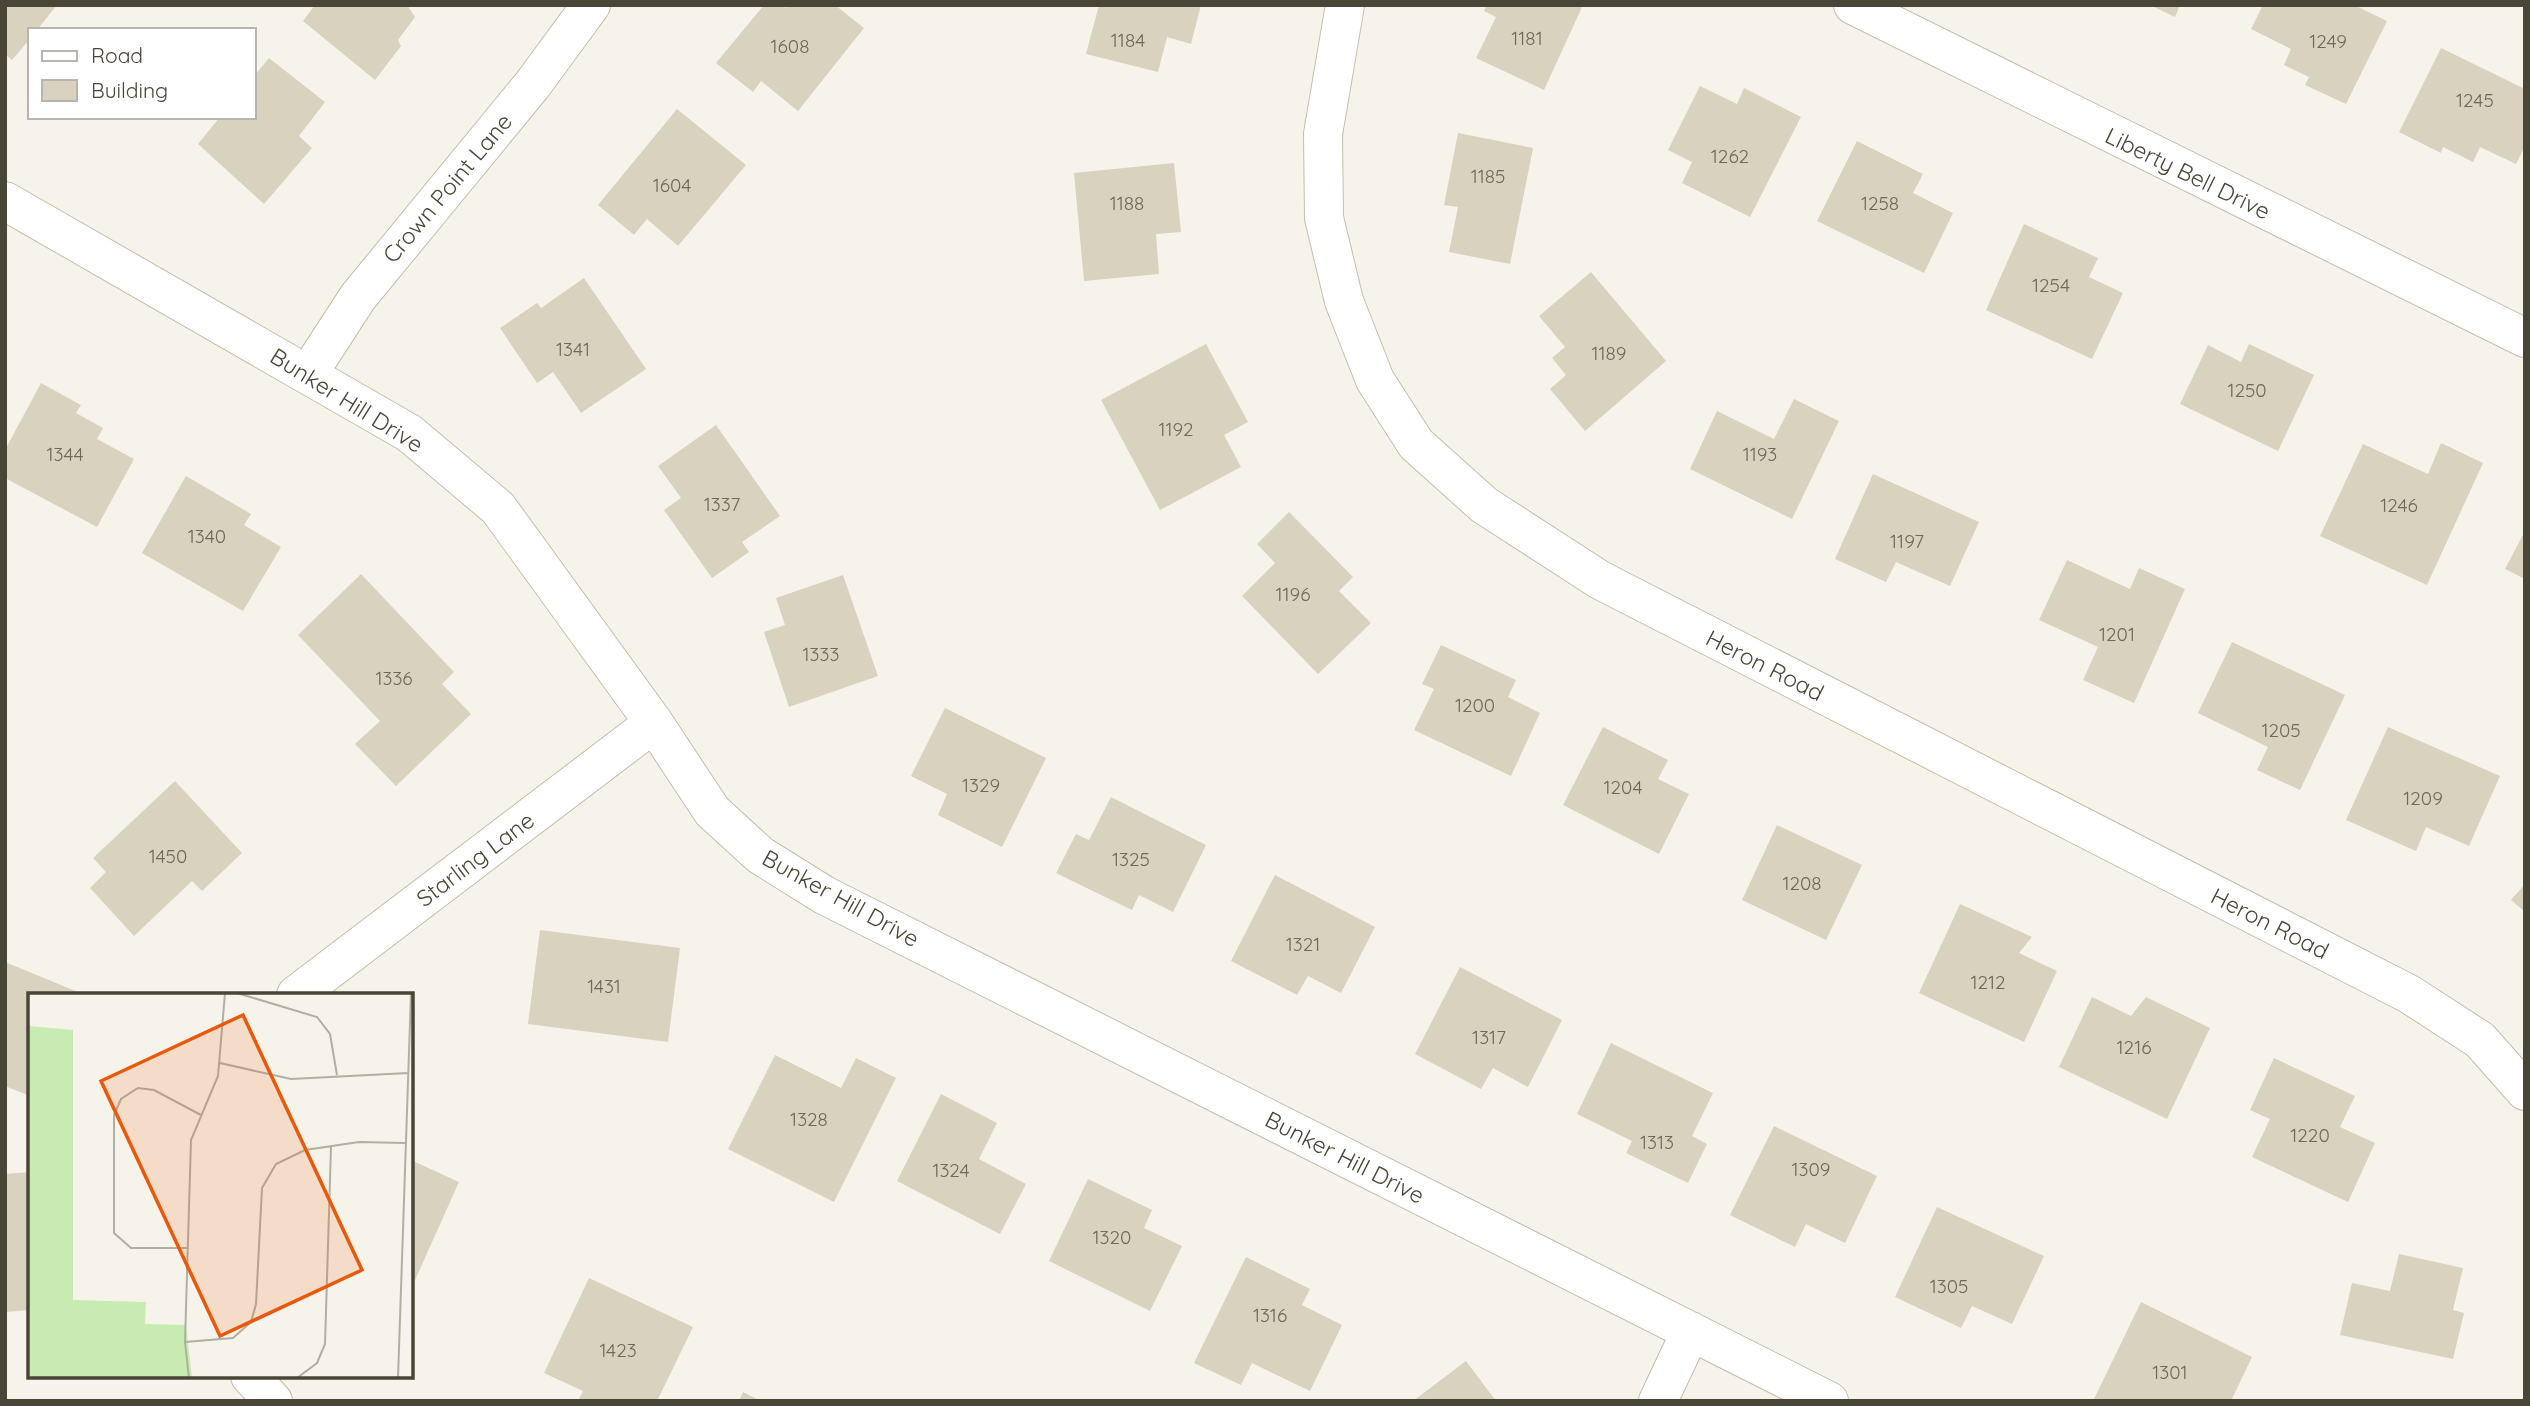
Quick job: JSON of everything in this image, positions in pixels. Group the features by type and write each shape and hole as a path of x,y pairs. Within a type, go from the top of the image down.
{"street":[{"name":"Crown Point Lane","path":"308,374 358,297 533,84 591,5"},
{"name":"Heron Road","path":"1345,5 1323,134 1324,218 1344,301 1375,380 1416,444 1484,505 1600,580 2409,994 2480,1040 2525,1091"},
{"name":"Liberty Bell Drive","path":"1853,5 2525,338"},
{"name":"Bunker Hill Drive","path":"5,201 408,433 498,508 654,723 712,811 760,855 824,895 1829,1401"},
{"name":"Starling Lane","path":"299,993 654,723"},
{"path":"1658,1401 1691,1331"},
{"path":"252,1378 273,1401"}],"building":[{"path":"5,5 57,5 39,28 28,28 28,41 12,60 5,54"},
{"path":"315,5 407,5 415,17 398,40 401,46 375,80 303,21"},
{"path":"764,5 782,5 786,8 788,5 835,5 864,28 798,111 761,81 753,92 716,63"},
{"path":"1099,5 1201,5 1191,44 1167,37 1158,72 1086,54"},
{"path":"1487,5 1583,5 1544,90 1476,58 1496,17 1484,11"},
{"path":"2150,5 2180,5 2175,17"},
{"path":"2263,5 2354,5 2387,21 2346,104 2305,85 2309,77 2284,65 2291,49 2251,29"},
{"path":"2441,48 2525,89 2525,146 2516,164 2480,147 2473,162 2443,147 2441,153 2399,132"},
{"path":"269,58 325,102 299,136 312,148 264,204 198,144 218,119 256,119 256,74"},
{"path":"1700,86 1737,104 1744,88 1801,117 1750,217 1682,183 1692,162 1668,150"},
{"path":"677,109 746,165 678,246 647,219 634,235 598,205"},
{"path":"1458,133 1533,148 1510,264 1449,252 1458,207 1444,205"},
{"path":"1857,141 1923,174 1913,193 1953,213 1924,273 1817,221"},
{"path":"1174,163 1181,232 1156,234 1159,274 1084,281 1074,173"},
{"path":"2024,224 2098,258 2089,277 2123,293 2092,359 1986,310"},
{"path":"1591,272 1666,361 1585,431 1550,389 1566,375 1552,358 1565,347 1539,316"},
{"path":"584,278 646,369 581,413 553,372 537,383 500,328 537,303 541,308"},
{"path":"1206,344 1248,422 1224,435 1241,467 1160,510 1101,400"},
{"path":"2249,344 2314,375 2278,451 2180,404 2208,345 2241,362"},
{"path":"41,383 81,405 76,413 103,428 97,439 134,459 97,527 5,478 5,450"},
{"path":"1794,399 1839,421 1792,519 1690,469 1717,411 1774,439"},
{"path":"716,425 780,516 742,542 749,552 712,578 664,510 681,498 658,466"},
{"path":"2441,443 2483,463 2427,585 2320,536 2363,444 2428,474"},
{"path":"1873,474 1979,522 1950,586 1896,562 1886,582 1835,559"},
{"path":"186,476 251,514 244,525 281,547 243,611 142,553"},
{"path":"1289,512 1353,577 1339,591 1371,623 1318,674 1242,596 1275,563 1257,544"},
{"path":"2525,531 2525,579 2505,569"},
{"path":"2067,560 2130,589 2139,568 2185,589 2134,703 2083,680 2098,647 2039,620"},
{"path":"361,574 454,672 442,684 471,714 396,786 355,744 380,721 298,635"},
{"path":"843,575 878,676 789,707 764,632 785,625 776,598"},
{"path":"2232,642 2345,695 2300,790 2257,770 2268,747 2198,713"},
{"path":"1441,645 1516,680 1508,697 1540,713 1511,776 1414,730 1434,689 1422,684"},
{"path":"945,708 1046,758 1002,847 938,815 947,794 911,776"},
{"path":"1603,727 1668,760 1658,779 1689,794 1659,854 1563,805"},
{"path":"2388,727 2500,776 2469,846 2426,827 2416,851 2346,820"},
{"path":"175,781 242,853 202,891 192,881 134,936 90,888 106,872 93,858"},
{"path":"1111,797 1206,845 1173,912 1139,895 1132,910 1056,873 1076,834 1089,840"},
{"path":"1777,825 1862,865 1826,940 1742,900"},
{"path":"1275,875 1375,927 1341,993 1308,976 1297,995 1231,961"},
{"path":"2525,884 2525,912 2511,900"},
{"path":"1960,904 2032,937 2019,953 2057,971 2024,1042 1919,993"},
{"path":"540,930 680,948 668,1042 528,1024"},
{"path":"5,962 80,993 28,993 28,1095 5,1086"},
{"path":"1460,967 1562,1020 1528,1087 1493,1068 1481,1089 1415,1054"},
{"path":"2092,997 2131,1016 2146,997 2210,1028 2167,1119 2059,1067"},
{"path":"1611,1043 1713,1093 1692,1136 1707,1144 1688,1183 1626,1153 1632,1141 1577,1114"},
{"path":"775,1055 841,1088 856,1058 896,1078 834,1202 728,1149"},
{"path":"2274,1058 2355,1096 2340,1127 2375,1143 2348,1202 2252,1157 2270,1119 2250,1110"},
{"path":"941,1094 997,1123 979,1159 1026,1184 1000,1234 897,1181"},
{"path":"1774,1126 1877,1176 1845,1243 1806,1224 1795,1247 1730,1215"},
{"path":"413,1161 459,1182 413,1285"},
{"path":"28,1172 28,1310 5,1312 5,1174"},
{"path":"1088,1179 1152,1210 1144,1228 1182,1246 1150,1311 1049,1261"},
{"path":"1937,1207 2044,1256 2012,1324 1972,1306 1961,1328 1895,1297"},
{"path":"2399,1254 2463,1268 2453,1310 2464,1313 2453,1359 2340,1335 2352,1283 2390,1291"},
{"path":"1246,1257 1310,1289 1302,1305 1342,1325 1310,1391 1252,1363 1241,1385 1194,1363"},
{"path":"589,1278 693,1327 657,1401 578,1401 583,1391 544,1373"},
{"path":"2141,1302 2252,1357 2231,1401 2093,1401"},
{"path":"1466,1361 1496,1401 1413,1401"},
{"path":"743,1392 761,1401 739,1401"}]}
